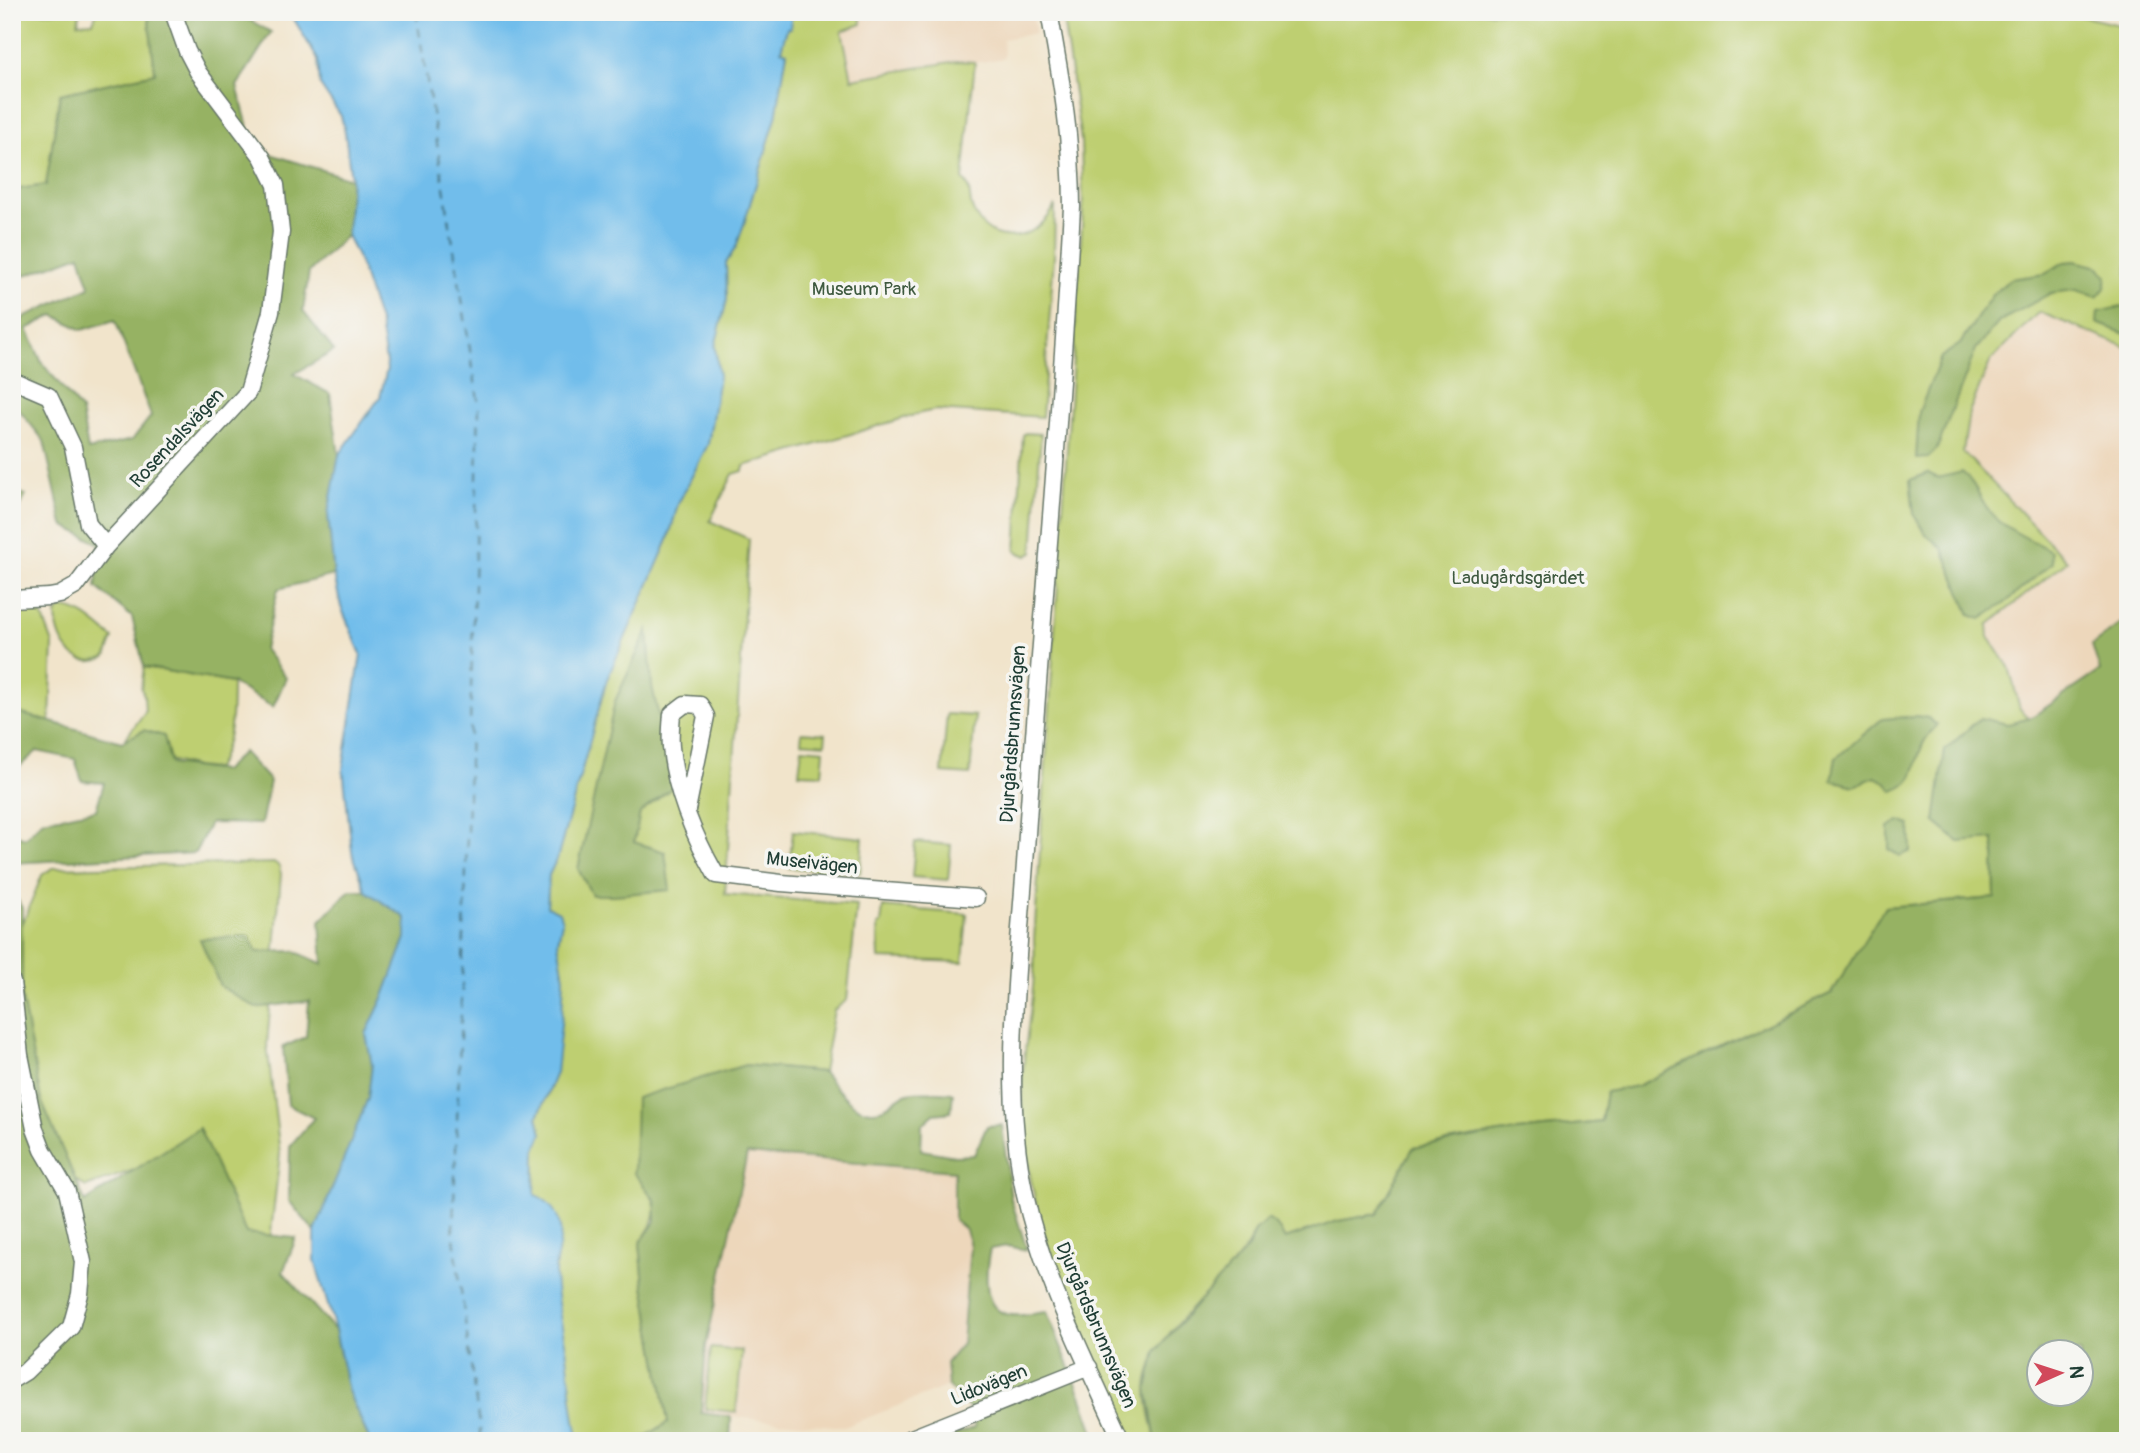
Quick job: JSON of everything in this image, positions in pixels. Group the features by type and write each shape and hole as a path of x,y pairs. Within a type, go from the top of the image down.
{"street":[{"name":"Rosendalsvägen","path":"12,599 41,598 65,593 76,586 106,546 248,393 271,312 280,214 275,185 262,157 198,72 173,12"},
{"name":"Djurgårdsbrunnsvägen","path":"1049,12 1067,113 1072,164 1072,207 1060,404 1038,668 1013,1076 1015,1120 1025,1194 1049,1274 1122,1441"},
{"path":"12,380 49,396 73,447 88,524 106,546"},
{"name":"Museivägen","path":"687,810 706,716 700,705 685,704 672,714 670,746 680,792 695,838 716,875 781,883 976,898"},
{"path":"12,982 20,1055 35,1129 43,1150 64,1187 83,1262 80,1294 71,1327 26,1371 12,1380"},
{"name":"Lidovägen","path":"904,1441 1089,1367"}],"shaded area":[{"path":"859,12 1032,12 1036,33 1003,39 1004,58 981,62 957,61 852,79 842,31 861,24"},
{"path":"2039,312 2128,348 2128,625 2121,623 2100,671 2030,718 2020,709 2009,667 1989,637 1966,457 1963,453 1969,412 1991,360"},
{"path":"747,1154 954,1171 970,1246 962,1345 946,1363 948,1386 844,1427 701,1414 706,1346"}],"green space":[{"path":"21,12 80,12 78,23 93,22 97,12 148,12 155,73 60,94 46,185 12,190 12,20"},
{"path":"148,12 235,12 271,32 237,86 254,149 351,179 347,235 309,272 303,311 334,351 294,374 330,394 339,455 328,514 334,575 278,589 264,649 286,678 273,707 232,683 144,667 132,617 96,587 100,544 63,525 44,441 16,406 12,406 12,333 24,317 90,287 80,255 12,280 12,190 46,185 60,94 155,73","holes":["54,315 82,330 115,320 151,416 132,440 88,450 81,410 42,363 27,329"]},
{"name":"Museum Park","path":"792,12 859,12 862,24 842,31 852,79 957,61 975,62 963,179 968,186 973,210 980,223 1002,236 1014,236 1038,227 1055,205 1054,257 1042,417 936,410 744,466 743,471 733,474 710,521 749,539 725,894 857,905 847,1000 834,1010 823,1072 745,1065 634,1173 649,1193 655,1207 653,1222 640,1243 644,1285 668,1422 645,1437 616,1441 579,1441 556,1299 555,1272 560,1227 535,1196 536,1148 542,1134 538,1116 551,1087 564,979 558,942 562,921 547,906 549,875 558,856 607,679 668,540 678,504 708,444 719,376 715,346 727,300 726,263 736,247 744,224 776,117 787,52 781,50 787,28 790,28"},
{"name":"Ladugårdsgärdet","path":"1062,12 2082,12 2081,16 2128,27 2128,348 2039,312 1991,360 1969,412 1963,452 2067,561 1988,625 1989,637 2009,667 2020,709 2030,718 2008,725 1980,718 1994,839 1995,898 1885,907 1832,993 1637,1086 1606,1092 1601,1122 1499,1133 1414,1148 1377,1214 1338,1221 1285,1239 1277,1226 1255,1231 1228,1270 1177,1324 1152,1364 1147,1394 1156,1441 1129,1441 1074,1317 1044,1232 1033,1189 1025,1144 1022,1099 1034,980 1034,940 1083,210 1081,141"},
{"path":"2075,261 2099,267 2107,276 2105,288 2097,297 2076,290 2051,293 1999,322 1976,349 1937,449 1928,458 1916,459 1919,412 1941,357 1960,344 1992,295 2010,279 2045,274 2064,262"},
{"path":"2128,305 2128,335 2097,323 2098,312"},
{"path":"1025,433 1041,434 1033,552 1027,556 1016,551"},
{"path":"1962,472 1995,518 2051,551 2052,563 2005,603 1981,619 1970,615 1943,549 1926,534 1914,514 1910,480 1928,473 1938,478"},
{"path":"12,490 26,495 18,511 12,512"},
{"path":"34,604 39,607 53,644 50,720 12,738 12,606"},
{"path":"62,608 83,614 113,638 106,657 85,661 69,652 57,625 56,614"},
{"path":"2121,623 2128,625 2128,1441 1156,1441 1147,1389 1156,1351 1248,1248 1255,1231 1268,1219 1277,1226 1285,1239 1338,1221 1377,1214 1413,1148 1499,1133 1601,1122 1606,1092 1637,1086 1832,993 1885,907 1995,898 1994,839 1959,842 1935,822 1945,750 1980,718 2008,724 2030,718 2100,671 2092,645"},
{"path":"648,630 652,686 674,786 640,813 634,842 665,852 670,890 592,895 578,869 615,701"},
{"path":"144,667 232,683 228,738 216,769 196,767 138,752 125,739 145,712 141,688"},
{"path":"12,711 122,742 144,730 164,736 171,764 223,771 243,752 270,781 261,824 210,823 195,853 12,863 12,833 25,838 43,820 96,810 104,783 82,781 75,759 37,751 12,773"},
{"path":"947,714 975,716 970,775 942,773"},
{"path":"1917,716 1928,718 1937,725 1924,741 1914,772 1907,783 1893,791 1886,782 1875,777 1854,786 1832,780 1836,758 1882,719"},
{"path":"802,732 826,734 825,744 801,742"},
{"path":"802,748 824,750 822,774 799,773"},
{"path":"1899,821 1910,825 1911,851 1900,856 1889,850 1889,827"},
{"path":"793,831 863,838 860,873 789,868"},
{"path":"915,842 951,845 948,880 912,877"},
{"path":"275,863 281,874 267,1045 280,1154 267,1266 165,1159 86,1187 70,1176 38,1121 13,948 42,875 53,868"},
{"path":"12,890 22,908 22,999 41,1100 85,1202 199,1128 246,1233 296,1238 283,1272 335,1330 348,1391 370,1441 12,1441"},
{"path":"350,890 366,891 406,918 406,938 366,1034 372,1065 368,1098 315,1232 289,1201 290,1146 314,1118 288,1105 283,1047 306,1037 309,1001 256,1008 220,986 200,939 249,936 257,952 294,951 323,964 320,921"},
{"path":"883,907 967,914 963,962 879,959 878,925 881,924"},
{"path":"745,1065 823,1072 847,1100 871,1111 880,1110 908,1093 953,1093 951,1112 934,1114 922,1125 921,1150 955,1156 974,1155 987,1126 1002,1125 1011,1199 1027,1250 1007,1246 990,1249 987,1265 988,1292 995,1307 1006,1314 1047,1312 1097,1441 940,1441 975,1427 969,1408 948,1386 946,1363 962,1344 970,1246 966,1230 954,1220 954,1171 747,1154 706,1346 701,1413 731,1417 730,1441 646,1441 645,1437 668,1422 644,1285 640,1243 656,1221 655,1200 634,1173 636,1098"},
{"path":"711,1348 742,1351 736,1412 705,1409"}],"water":[{"path":"286,12 792,12 790,28 787,28 781,50 787,52 776,117 744,224 736,247 726,263 727,300 715,346 719,376 708,444 678,504 668,540 607,679 558,856 549,875 547,906 559,912 562,921 558,942 564,978 556,1073 538,1116 542,1134 536,1149 535,1195 552,1207 560,1227 556,1285 579,1441 370,1441 348,1391 335,1329 315,1261 315,1232 368,1098 372,1065 366,1034 406,938 406,918 366,891 352,852 343,768 361,654 341,607 334,575 328,514 339,455 380,397 387,369 380,325 359,261 347,235 351,179 341,116 320,85 318,60 291,14"}],"ferry route":[{"path":"416,12 479,406 453,1230 481,1441"}]}
